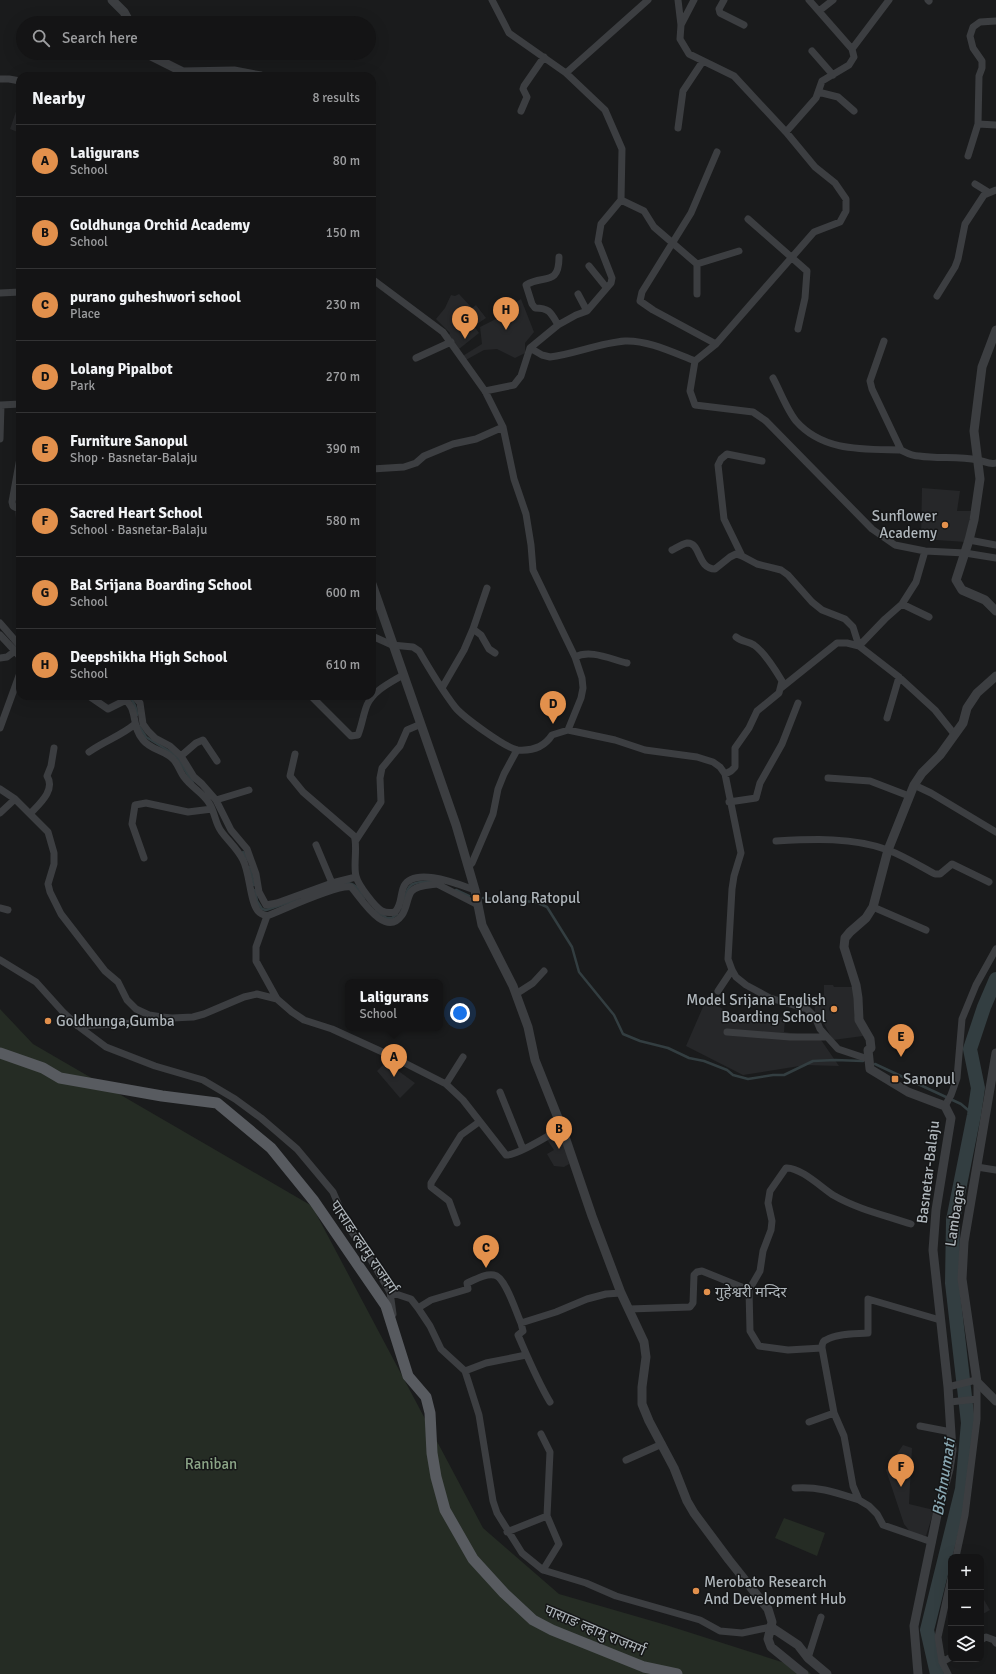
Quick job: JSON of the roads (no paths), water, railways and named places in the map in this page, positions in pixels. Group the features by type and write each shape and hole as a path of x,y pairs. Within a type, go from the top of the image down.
{"main road":[{"name":"पासाङ ल्हामु राजमर्ग","path":"0,1053 43,1068 60,1078 162,1096 217,1103 271,1148 314,1201 386,1306 408,1376 426,1397 430,1414 432,1453 436,1477 445,1510 473,1559 504,1593 533,1620 552,1630 644,1667 677,1674"}],"street":[{"path":"112,0 126,16"},
{"path":"485,391 514,385 521,376 530,348 558,325 587,311 611,283 612,278 598,242 601,224 621,200 622,149 605,110 566,73 509,33 492,0"},
{"path":"566,73 648,0"},
{"path":"678,0 681,25 680,39 689,54 734,76 815,166 834,183 846,199 846,211 840,222 814,232 716,344 695,361 690,391 695,405 753,412 766,420 872,529 895,545 996,558"},
{"path":"681,25 694,0"},
{"path":"724,0 719,9 720,13 744,25"},
{"path":"786,132 816,98 822,81 850,65 854,57 852,49 808,0"},
{"path":"818,11 833,0"},
{"path":"852,49 889,0"},
{"path":"968,156 978,124 979,76 982,68 982,61 973,48 970,36 973,27 980,22 996,21"},
{"path":"812,51 833,75"},
{"path":"521,111 527,97 523,89 524,86 544,58"},
{"path":"159,60 183,72 239,72"},
{"path":"678,128 683,91 703,61"},
{"path":"0,80 16,81"},
{"path":"818,92 838,96 854,111"},
{"path":"978,124 996,124"},
{"path":"716,344 653,310 640,300 642,292 691,213 717,152"},
{"path":"975,184 988,192"},
{"path":"937,296 956,267 965,224 975,207 988,192 996,190"},
{"path":"621,200 644,211 654,227 697,264 697,294"},
{"path":"748,219 807,271 805,298 798,329"},
{"path":"697,264 739,251"},
{"path":"558,325 549,310 535,308 532,304 526,285 530,282 554,277 557,273 560,258"},
{"path":"589,266 606,287"},
{"path":"376,282 443,332 485,391 503,427 514,479 526,514 533,570 575,658 582,678 583,688 581,698 568,730"},
{"path":"0,293 16,292"},
{"path":"578,294 587,311"},
{"path":"996,330 982,367 974,431 980,479 970,540 956,580 962,590 985,600 996,612"},
{"path":"530,348 542,355 550,357 626,341 665,349 695,361"},
{"path":"884,341 870,381 872,389 901,450"},
{"path":"416,358 451,342"},
{"path":"773,378 795,420 809,433 832,445 856,449 901,450 918,456 950,457 978,460 994,464 996,463"},
{"path":"0,439 1,405 16,404"},
{"path":"376,469 404,467 416,463 424,456 453,444 476,439 503,427"},
{"path":"742,556 724,519 718,465 720,459 727,454 762,461"},
{"path":"16,480 12,502 13,506 16,508"},
{"path":"970,540 996,545"},
{"path":"672,550 686,543 691,544 695,546 706,567 710,569 715,569 736,554 758,564 781,570 788,575 812,602 822,610 845,619 853,627 859,646"},
{"path":"859,646 902,604 916,582 925,550"},
{"path":"442,688 464,650 487,588"},
{"path":"376,596 424,736 440,777 475,890 482,925 516,994 528,1027 535,1060 562,1128 592,1216 621,1293 644,1342 646,1357 642,1387 642,1404 649,1422 674,1468 687,1501 694,1513 768,1609 772,1618 768,1639 771,1647 804,1674"},
{"path":"902,604 929,617"},
{"path":"0,623 16,641"},
{"path":"473,629 481,635 489,649 494,653"},
{"path":"0,635 16,653"},
{"path":"724,774 731,771 735,767 735,748 749,728 757,711 779,693 782,681 755,646 736,637"},
{"path":"376,638 392,645 413,647 418,651 456,708 474,725 517,750 534,748 546,744 552,735 568,730 615,740 645,750 697,757 713,762 720,767 724,774 741,853 732,889 728,960 732,970 736,977 746,985 770,998 807,1009 815,1017 820,1029 838,1049 868,1059"},
{"path":"781,688 836,643 847,643 859,646 899,677 935,710 955,735"},
{"path":"0,658 16,654"},
{"path":"575,658 582,654 590,654 626,663"},
{"path":"376,692 403,675"},
{"name":"Basnetar-Balaju","path":"918,1673 914,1626 952,1450 951,1432 953,1402 940,1320 933,1250 936,1210 951,1127 951,1118 946,1104 908,1092 872,1071 868,1059 868,1050 871,1048 870,1040 859,1020 856,985 844,947 845,938 866,918 873,907 888,850 914,785 940,755 964,723 967,708 978,692 996,676"},
{"path":"887,718 899,677"},
{"path":"0,728 16,684"},
{"path":"94,700 108,710 122,700"},
{"path":"126,700 131,708 139,735 149,746 177,756"},
{"path":"137,700 140,703 143,724 148,731 155,738 170,746 194,777 216,800 231,830 250,855 256,874 259,892 262,901 266,905 276,903 332,883 356,877"},
{"path":"315,700 352,736 358,735 362,727 370,700"},
{"path":"729,802 756,798 760,783 782,744 798,703"},
{"path":"89,752 101,743 126,732 135,724"},
{"path":"421,724 407,730 400,746 382,768 380,778 381,802 356,840 354,853 356,877 371,900 386,913 397,910 404,886 408,882 419,878 435,877 475,890"},
{"path":"177,756 203,740 217,761"},
{"path":"30,814 49,790 50,781 47,776 51,766 54,748"},
{"path":"468,867 472,863 493,814 498,789 504,774 517,750"},
{"path":"295,754 290,776 303,792 321,806 354,836 356,840"},
{"path":"177,756 183,777 209,803 216,819 217,826 234,845 244,860 249,873 254,902 258,911 267,916"},
{"path":"828,778 870,782 909,796"},
{"path":"914,785 931,793 996,832"},
{"path":"0,789 15,799 48,832 54,853 54,864 48,884 50,892 61,914 104,971 118,982 127,1000 136,1009 150,1015 181,1018 204,1014 244,996 257,994 276,999"},
{"path":"216,800 249,790"},
{"path":"0,813 15,799"},
{"path":"144,858 132,824 135,805 146,803 188,812 212,808"},
{"path":"776,841 845,841 888,850 935,874 940,874 952,864 989,882"},
{"path":"316,845 332,883"},
{"path":"478,905 437,884 432,884 412,891 401,916 397,920 388,922 380,919 370,911 349,886 332,890 267,916 256,947 256,961 276,999 304,1020 332,1029 389,1055 446,1084 463,1100 506,1155 523,1150 562,1128"},
{"path":"873,907 926,930"},
{"path":"0,908 8,910"},
{"path":"946,1104 957,1078 962,1019 976,985 996,949"},
{"path":"0,960 36,982 78,1026 106,1047 156,1066 203,1080 261,1118 297,1150 333,1192 348,1227 365,1250 390,1292 396,1341"},
{"path":"718,991 732,970"},
{"path":"516,994 533,983 544,971"},
{"path":"78,1026 149,1022 162,1017"},
{"path":"727,1032 790,1037 827,1037"},
{"name":"Lambagar","path":"974,1381 962,1279 964,1242 996,1053"},
{"path":"446,1084 463,1057"},
{"path":"500,1092 523,1150"},
{"path":"457,1223 449,1201 431,1186 431,1183 461,1135 479,1122"},
{"path":"822,1348 788,1350 759,1346 750,1331 749,1290 760,1271 763,1251 771,1230 772,1221 768,1203 770,1191 786,1168 804,1175 834,1195 853,1205 910,1224"},
{"path":"977,1168 996,1170"},
{"path":"629,1309 690,1307 692,1303 694,1276 699,1271 749,1290"},
{"path":"418,1308 431,1300 468,1289 467,1283 486,1275 495,1275 502,1280 520,1323 522,1331 518,1335 532,1372 550,1402"},
{"path":"390,1292 411,1300 430,1326 441,1349 465,1371 479,1415 492,1501 496,1513 522,1554 543,1570 586,1583 616,1596 700,1620 720,1631 742,1633 771,1627 798,1645 808,1658 827,1674"},
{"path":"520,1323 556,1312 587,1299 606,1294 621,1293"},
{"path":"859,1500 853,1486 844,1436 834,1414 822,1348 823,1342 826,1339 845,1335 868,1333 868,1299 940,1320"},
{"path":"465,1371 486,1363 526,1355"},
{"path":"951,1386 974,1381"},
{"path":"957,1554 966,1515 977,1419 974,1400 974,1381"},
{"path":"974,1381 996,1401"},
{"path":"953,1402 974,1400"},
{"path":"809,1422 834,1414"},
{"path":"920,1426 951,1432"},
{"path":"541,1434 550,1452 547,1516 559,1544 543,1570"},
{"path":"626,1460 662,1444"},
{"path":"795,1488 809,1487 825,1489 859,1500 869,1506 877,1514 883,1525 932,1542"},
{"path":"507,1532 547,1516"},
{"path":"948,1590 938,1637 942,1662 948,1674"},
{"path":"808,1658 821,1617"},
{"path":"984,1638 986,1637 995,1641"},
{"path":"942,1662 948,1659"}],"waterway":[{"path":"132,700 135,705 137,715"},
{"path":"139,726 146,737 177,757 193,783"},
{"path":"243,852 248,860"},
{"path":"250,867 254,885"},
{"path":"404,901 410,886 417,882 433,881"},
{"path":"345,883 355,886 364,899"},
{"path":"255,890 257,901 262,909 266,910 299,899"},
{"path":"456,890 469,896"},
{"path":"483,898 536,902 547,907 572,947 579,972 614,1015 623,1034 640,1041 668,1048 689,1058 704,1061 727,1070 733,1075 748,1079 773,1075 784,1075 813,1061 863,1061"},
{"path":"375,911 387,918 392,918 397,914"},
{"name":"Bishnumati","path":"937,1674 927,1630 962,1489 968,1423 952,1283 953,1220 978,1088 970,1049 984,1007 996,979"},
{"path":"875,1064 961,1104 974,1115"}],"place":[{"name":"Deepshikha High School","path":"506,330"},
{"name":"Bal Srijana Boarding School","path":"465,339"},
{"name":"Sunflower Academy","path":"945,525"},
{"name":"Lolang Pipalbot","path":"553,724"},
{"name":"Lolang Ratopul","path":"476,898"},
{"name":"Model Srijana English Boarding School","path":"834,1009"},
{"name":"Goldhunga,Gumba","path":"48,1021"},
{"name":"Furniture Sanopul","path":"901,1057"},
{"name":"Laligurans","path":"394,1077"},
{"name":"Sanopul","path":"895,1079"},
{"name":"Goldhunga Orchid Academy","path":"559,1149"},
{"name":"purano guheshwori school","path":"486,1268"},
{"name":"गुहेश्वरी मन्दिर","path":"707,1292"},
{"name":"Sacred Heart School","path":"901,1487"},
{"name":"Merobato Research And Development Hub","path":"696,1591"}],"park label":[{"name":"Raniban","path":"211,1464"}]}
